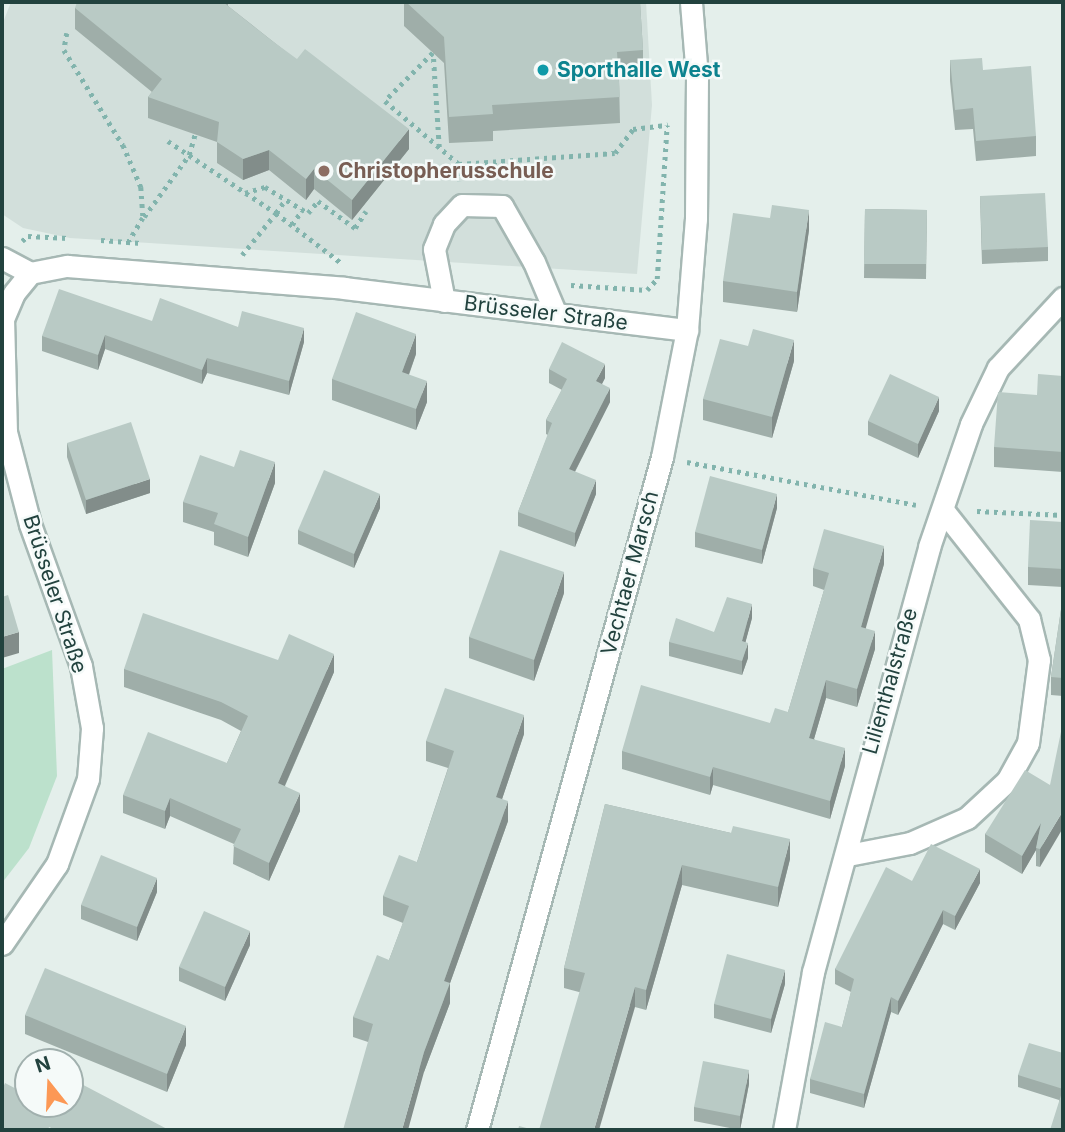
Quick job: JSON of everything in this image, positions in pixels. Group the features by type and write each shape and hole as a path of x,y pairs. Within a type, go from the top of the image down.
{"street":[{"name":"Vechtaer Marsch","path":"477,1130 662,457 687,330 696,219 697,122 691,2"},
{"path":"444,301 433,248 444,223 462,205 502,206 543,283 555,312"},
{"path":"6,253 30,273"},
{"name":"Brüsseler Straße","path":"2,944 57,864 88,779 92,728 81,666 30,524 6,432 3,319 13,293 30,273 68,266 344,288 687,330"},
{"name":"Lilienthalstraße","path":"784,1130 813,972 848,855 853,811 888,684 971,424 998,368 1063,299"},
{"path":"848,855 910,843 967,818 1007,781 1028,743 1039,660 1029,619 943,510"}],"path":[{"path":"67,33 64,50 123,145 141,187 143,218"},
{"path":"439,147 433,53 385,101 439,147 459,164 615,153 633,129 697,122"},
{"path":"543,283 646,290 657,279 667,125"},
{"path":"129,241 189,155 195,134"},
{"path":"168,141 276,213 343,264 330,263"},
{"path":"245,193 265,187 308,213 318,201 355,228 366,211"},
{"path":"241,256 285,199"},
{"path":"292,225 302,210"},
{"path":"6,253 28,236 82,238"},
{"path":"94,239 154,244"},
{"path":"229,254 254,257"},
{"path":"662,457 943,510 1063,515"}],"shaded area":[{"name":"Christopherusschule","path":"11,2 646,2 652,105 637,274 70,238 23,228 2,214 2,25"}],"green space":[{"path":"52,650 57,776 29,848 2,883 2,669"}],"building":[{"path":"77,2 223,2 297,59 305,49 409,129 352,200 314,169 306,179 269,150 243,159 217,142 219,122 148,97 162,79 75,8"},
{"name":"Sporthalle West","path":"406,2 640,2 643,50 617,52 620,97 492,105 493,114 449,117 444,37"},
{"path":"982,58 983,70 1031,66 1036,136 976,141 973,108 955,110 950,60"},
{"path":"1045,193 1048,247 982,250 980,196"},
{"path":"772,205 809,210 797,292 723,281 733,213 770,218"},
{"path":"865,209 927,210 926,264 864,264"},
{"path":"59,289 152,321 160,298 238,327 242,311 304,328 289,381 207,358 202,370 105,335 98,355 42,336"},
{"path":"356,312 416,334 402,372 427,381 416,409 332,379"},
{"path":"753,329 794,340 772,417 703,399 720,339 748,346"},
{"path":"562,342 605,364 596,381 610,388 569,469 596,480 575,533 518,512 552,423 546,420 567,379 549,369"},
{"path":"890,374 939,397 918,444 868,421"},
{"path":"1038,374 1063,376 1063,452 994,447 998,392 1037,395"},
{"path":"131,422 150,479 86,500 67,443"},
{"path":"240,450 275,462 248,537 214,524 218,513 183,502 200,455 234,467"},
{"path":"324,470 380,494 354,554 298,530"},
{"path":"710,476 777,494 762,550 695,532"},
{"path":"1030,520 1063,522 1063,569 1028,567"},
{"path":"824,529 884,546 861,627 875,631 857,689 826,680 809,738 845,748 830,801 713,767 710,777 622,751 641,685 770,723 775,708 788,712 829,573 813,568"},
{"path":"500,550 564,572 534,660 469,637"},
{"path":"8,595 19,632 2,637 2,597"},
{"path":"1063,596 1063,678 1051,677"},
{"path":"727,597 752,604 742,641 748,643 742,661 669,642 676,618 714,632"},
{"path":"143,613 278,660 289,634 334,654 278,783 300,793 269,863 233,846 241,829 170,798 165,811 123,795 148,732 227,763 248,716 221,702 124,669"},
{"path":"445,688 524,715 496,797 508,801 444,981 450,983 424,1052 402,1130 343,1130 373,1024 353,1017 377,955 389,960 409,906 383,896 399,855 417,862 454,751 426,741"},
{"path":"1063,722 1063,811 1040,849 1036,848 1041,823 1022,856 985,834 1025,770 1050,785"},
{"path":"605,804 731,833 733,826 790,839 778,887 682,865 646,990 635,987 594,1130 539,1130 585,973 564,968"},
{"path":"931,844 980,869 955,916 943,910 898,1001 891,997 864,1094 810,1079 825,1022 842,1027 854,979 835,969 886,867 912,881"},
{"path":"101,855 157,878 137,927 81,905"},
{"path":"204,911 250,931 225,987 179,967"},
{"path":"727,954 785,970 771,1019 714,1004"},
{"path":"45,968 186,1026 167,1074 25,1015"},
{"path":"1029,1043 1063,1053 1063,1089 1018,1075"},
{"path":"703,1061 749,1070 740,1116 694,1107"},
{"path":"5,1083 14,1088 14,1118 84,1118 84,1085 169,1130 56,1130 49,1127 48,1130 2,1130 2,1090"},
{"path":"1063,1089 1063,1130 1050,1130"},
{"path":"519,1126 534,1130 518,1130"}],"place":[{"name":"Sporthalle West","path":"543,70"},
{"name":"Christopherusschule","path":"324,171"}]}
